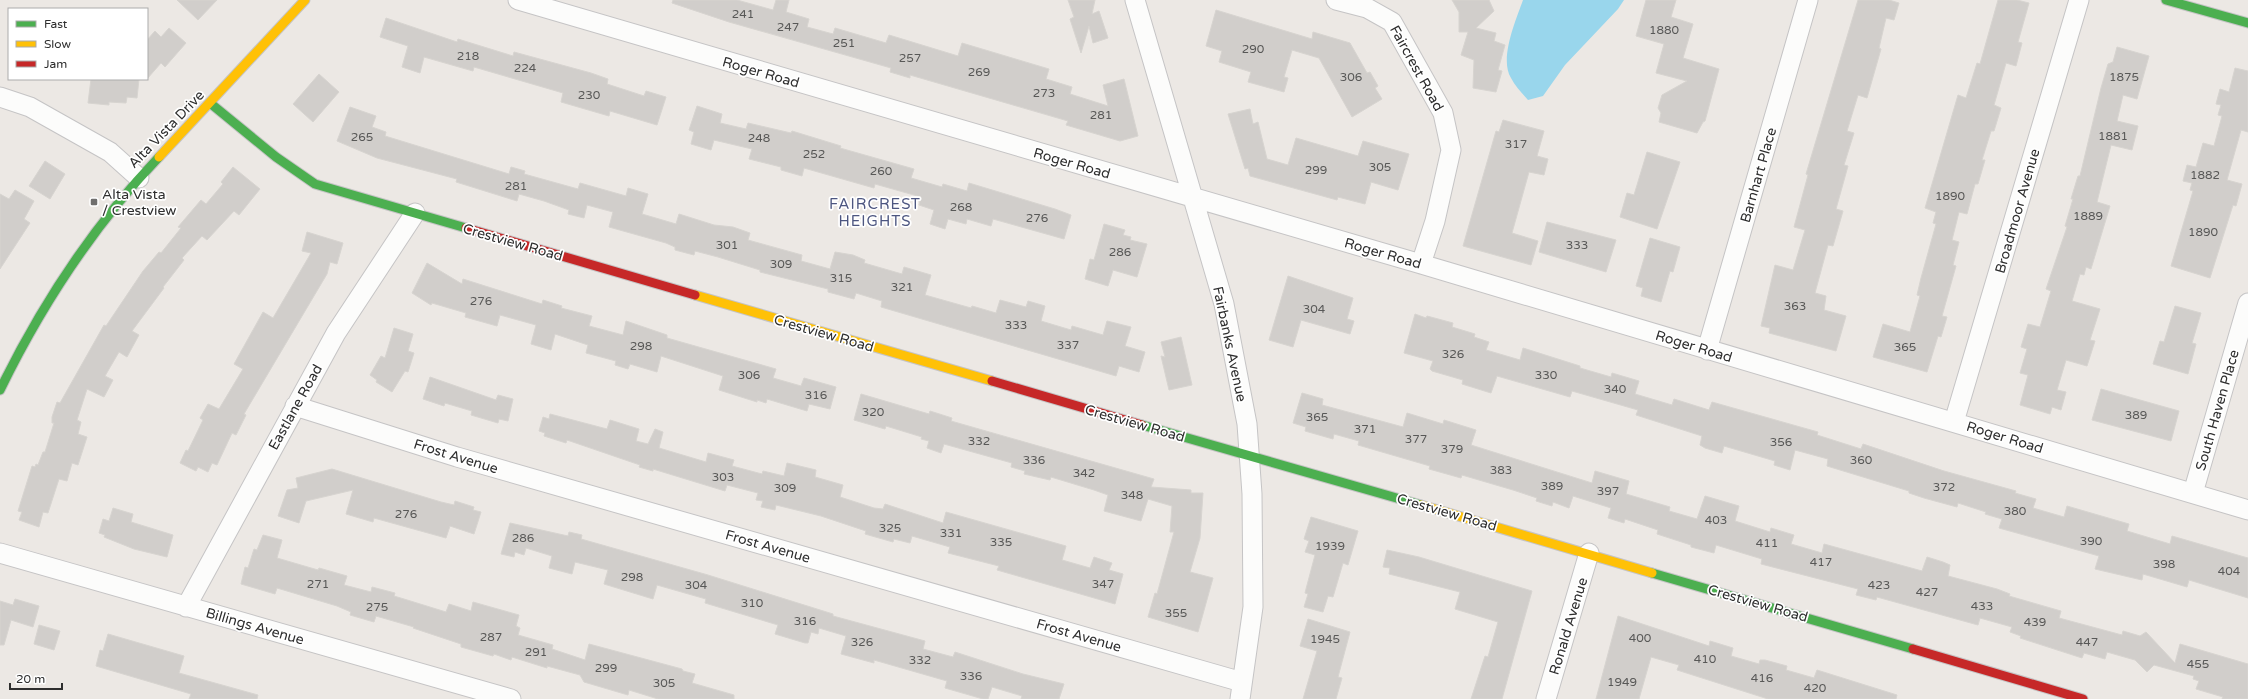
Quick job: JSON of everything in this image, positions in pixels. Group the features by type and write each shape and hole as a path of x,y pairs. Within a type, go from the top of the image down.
{"street":[{"name":"Alta Vista Drive","path":"0,390 21,347 64,276 139,178 305,0"},
{"name":"Roger Road","path":"518,0 1421,264 2248,510"},
{"name":"Fairbanks Avenue","path":"1135,0 1224,304 1247,424 1248,456 1252,494 1253,608 1241,690"},
{"name":"Faircrest Road","path":"1336,0 1366,8 1392,22 1443,113 1451,150 1435,221 1421,264"},
{"name":"Barnhart Place","path":"1707,350 1808,0"},
{"name":"Broadmoor Avenue","path":"1954,422 2079,0"},
{"path":"2166,0 2248,23"},
{"path":"0,97 30,107 110,152 139,178"},
{"name":"Crestview Road","path":"210,103 276,157 315,184 1248,456 1589,553 2083,699"},
{"name":"Eastlane Road","path":"186,607 336,333 415,213"},
{"name":"South Haven Place","path":"2193,494 2248,303"},
{"name":"Frost Avenue","path":"295,406 457,457 1241,690"},
{"name":"Billings Avenue","path":"0,553 511,699"},
{"name":"Ronald Avenue","path":"1546,699 1589,553"}],"water":[{"path":"1523,0 1624,0 1618,9 1565,65 1543,96 1528,100 1511,78 1507,61 1510,39"}],"building":[{"path":"177,0 217,0 198,20"},
{"path":"673,0 737,0 773,10 776,0 789,0 786,12 809,19 807,27 833,34 835,28 886,43 889,35 958,56 962,43 1049,69 1046,79 1072,87 1070,94 1108,106 1103,85 1124,79 1138,136 1120,141 1066,125 1068,121 910,75 910,78 890,72 891,68 729,22 672,3"},
{"path":"1068,0 1095,0 1092,14 1099,11 1108,38 1093,43 1089,26 1081,53 1070,19 1074,17"},
{"path":"1452,0 1489,0 1494,11 1476,28 1496,33 1494,41 1505,45 1498,70 1502,71 1496,92 1473,88 1474,60 1461,55 1468,32 1459,32 1459,12"},
{"path":"1646,0 1676,0 1671,17 1693,24 1683,58 1719,69 1705,121 1697,133 1659,122 1661,113 1658,108 1662,95 1687,81 1656,73 1664,44 1636,36"},
{"path":"1858,0 1889,0 1899,3 1894,20 1886,18 1879,48 1881,49 1867,98 1858,95 1847,131 1854,133 1844,165 1848,166 1836,209 1843,211 1833,246 1828,245 1815,293 1826,296 1824,310 1846,316 1836,351 1769,333 1770,328 1761,326 1775,265 1793,270 1805,230 1794,227 1808,175 1806,174"},
{"path":"1998,0 2017,0 2029,3 2018,42 2022,43 2016,66 2006,63 1994,105 2001,108 1994,131 1991,131 1982,160 1985,160 1978,184 1975,184 1967,214 1959,212 1952,240 1959,242 1953,265 1956,266 1942,316 1947,317 1941,337 1938,336 1927,372 1873,357 1883,324 1910,332 1920,296 1917,295 1921,278 1936,224 1933,223 1936,212 1925,208 1958,95 1966,98 1977,63 1980,64"},
{"path":"1216,10 1312,39 1313,32 1350,43 1367,73 1370,72 1378,86 1375,88 1382,99 1352,117 1319,58 1292,50 1284,77 1288,78 1284,92 1248,82 1251,72 1219,62 1222,51 1206,46"},
{"path":"386,18 457,42 458,39 513,56 514,52 591,73 608,79 607,84 644,96 646,91 666,97 657,125 610,111 609,116 561,102 563,93 474,67 473,71 424,57 420,73 402,67 408,46 380,37"},
{"path":"169,28 186,43 165,67 161,63 148,78 148,39 155,31 161,37"},
{"path":"2117,47 2149,56 2137,99 2123,95 2117,121 2138,126 2132,150 2111,145 2097,202 2110,206 2091,269 2086,267 2084,275 2080,274 2072,301 2100,309 2090,340 2095,341 2087,366 2066,360 2057,390 2066,392 2061,410 2052,407 2050,414 2020,405 2028,375 2020,373 2027,349 2021,347 2028,324 2040,327 2051,291 2046,289 2067,227 2065,226 2073,199 2071,199 2078,176 2080,176 2101,88 2108,64 2113,62"},
{"path":"2235,68 2248,71 2248,132 2241,130 2227,180 2242,184 2236,206 2233,205 2210,278 2171,266 2193,191 2190,190 2192,183 2183,181 2187,165 2196,167 2203,143 2214,146 2222,116 2218,115 2221,105 2216,104 2220,89 2229,92"},
{"path":"319,74 339,92 313,122 293,104"},
{"path":"91,80 139,80 137,98 127,97 126,103 109,102 109,105 88,103"},
{"path":"697,106 722,114 720,123 746,129 748,123 791,133 792,131 841,146 840,148 914,169 911,178 942,187 943,184 967,191 969,183 1055,209 1071,215 1064,239 993,219 991,226 967,219 966,224 948,219 945,229 930,224 934,210 919,205 921,197 875,184 874,188 804,168 802,176 781,170 781,167 749,159 752,149 714,140 711,150 691,144 694,132 689,130"},
{"path":"350,107 376,116 372,127 386,132 385,136 509,174 511,167 525,171 524,174 578,189 580,183 626,196 628,188 648,194 642,214 676,224 679,214 714,225 733,227 750,233 748,240 802,255 801,261 830,269 835,252 853,255 865,260 864,263 902,274 904,267 931,275 925,295 971,308 972,306 996,313 1000,300 1026,307 1028,301 1045,306 1041,321 1071,330 1072,326 1103,335 1107,321 1131,327 1125,346 1145,352 1139,372 1119,366 1116,376 881,307 882,301 856,293 854,299 828,292 828,289 760,272 760,270 718,257 695,251 694,255 675,250 675,247 666,243 609,227 613,212 587,205 584,218 568,214 569,210 544,201 519,194 517,201 456,182 457,179 377,158 337,141"},
{"path":"1250,109 1253,124 1258,122 1267,159 1288,165 1296,138 1358,156 1363,141 1409,154 1398,190 1371,182 1365,204 1338,197 1337,200 1250,176 1248,168 1245,169 1228,114"},
{"path":"1503,120 1544,131 1537,156 1548,159 1544,175 1529,172 1512,233 1538,241 1531,265 1463,246 1496,131 1499,132"},
{"path":"1647,152 1680,162 1657,229 1620,217 1627,193 1634,195"},
{"path":"45,161 65,174 50,199 29,186"},
{"path":"233,167 260,189 239,215 234,211 207,240 202,236 182,258 184,260 132,331 139,335 127,357 119,352 105,376 113,380 104,397 87,389 77,420 81,422 78,434 87,437 78,465 72,463 67,481 59,479 48,513 43,512 39,527 19,520 22,512 18,511 32,466 35,467 36,464 38,465 43,452 45,452 54,423 52,423 52,417 57,402 60,403 104,325 106,326 143,271 159,252 161,253 181,228 178,227 201,200 206,204 223,184 221,182"},
{"path":"15,190 34,201 24,219 30,223 0,269 0,194 9,199"},
{"path":"1547,222 1616,240 1606,272 1539,252"},
{"path":"1104,224 1125,230 1123,235 1131,237 1130,240 1147,244 1137,277 1113,270 1108,286 1085,279 1090,259 1094,260"},
{"path":"307,232 343,243 337,264 330,262 327,274 244,414 246,415 236,435 232,433 217,465 212,463 208,472 198,467 196,471 180,463 186,450 188,451 203,420 200,418 208,404 219,409 243,369 234,364 263,312 273,318 311,253 302,251"},
{"path":"1650,238 1680,247 1673,272 1670,271 1661,302 1641,296 1643,288 1636,286"},
{"path":"427,263 462,284 463,279 542,304 543,300 562,306 561,308 592,316 589,326 623,335 626,321 667,335 667,338 776,369 773,378 801,386 804,378 836,387 830,409 809,404 807,411 767,399 766,403 757,400 757,402 719,390 723,376 661,356 657,372 630,364 628,369 615,365 616,361 586,353 588,345 555,334 551,350 531,344 536,325 500,315 497,326 465,317 466,313 432,303 431,305 412,293"},
{"path":"1288,276 1353,298 1347,319 1354,321 1350,334 1301,320 1293,347 1269,340"},
{"path":"2175,306 2201,313 2192,343 2196,344 2188,374 2153,364 2160,341 2164,342"},
{"path":"1415,314 1426,318 1427,316 1453,323 1452,327 1475,334 1474,337 1489,342 1486,350 1520,360 1523,348 1611,377 1612,373 1639,381 1635,394 1672,405 1674,399 1709,410 1712,402 1818,432 1817,435 1861,449 1863,444 1944,471 2016,491 2015,493 2036,499 2033,508 2064,517 2067,506 2129,524 2127,531 2170,544 2172,536 2248,558 2248,598 2189,580 2187,587 2143,574 2142,580 2095,569 2099,556 1999,528 2002,519 1985,514 1986,512 1958,503 1957,507 1924,498 1909,493 1909,491 1827,466 1828,459 1795,450 1790,470 1774,465 1775,461 1724,446 1722,453 1705,448 1700,445 1702,436 1636,415 1638,410 1572,391 1570,397 1497,376 1491,393 1462,384 1463,380 1432,371 1430,369 1433,361 1404,353"},
{"path":"394,328 413,334 408,351 414,353 408,372 405,371 392,392 376,382 377,380 370,375 381,356 385,358"},
{"path":"1181,337 1192,385 1169,390 1161,356 1165,357 1161,342"},
{"path":"430,377 496,400 498,395 513,399 508,421 499,419 498,423 471,415 472,411 445,403 444,406 423,399"},
{"path":"2101,389 2179,411 2171,441 2092,420"},
{"path":"1302,393 1323,399 1322,405 1403,427 1407,413 1443,424 1444,420 1476,430 1471,445 1592,483 1595,471 1629,481 1626,494 1670,507 1669,511 1697,519 1705,496 1739,506 1735,521 1770,532 1771,528 1794,535 1791,544 1822,553 1824,544 1922,571 1927,557 1943,562 1950,565 1948,576 1997,589 2010,594 2009,596 2061,611 2059,618 2122,635 2123,631 2140,636 2146,632 2175,663 2180,644 2248,664 2248,699 2222,699 2223,697 2196,689 2199,681 2193,679 2194,676 2154,665 2147,672 2135,660 2107,652 2105,659 2084,653 2082,658 2020,638 2021,636 2010,632 2012,627 1980,618 1978,625 1877,597 1876,600 1856,595 1858,589 1761,564 1762,559 1716,545 1714,553 1691,547 1691,545 1657,534 1658,530 1625,519 1624,523 1608,518 1611,508 1573,496 1569,508 1553,502 1552,506 1536,501 1537,498 1513,490 1462,475 1461,478 1429,469 1430,466 1358,445 1359,441 1334,434 1333,439 1305,431 1306,427 1293,423"},
{"path":"861,394 929,414 930,411 952,418 951,421 1154,479 1151,487 1191,490 1191,493 1203,493 1200,538 1190,572 1213,578 1198,632 1148,617 1155,593 1157,594 1174,532 1170,532 1172,506 1148,499 1141,521 1104,511 1108,495 1094,490 1051,477 1050,480 1024,474 1025,471 1011,467 1012,463 944,444 941,453 927,448 929,441 921,439 922,437 886,426 885,429 854,420"},
{"path":"550,414 607,429 610,420 639,429 636,441 648,444 655,429 663,432 659,448 706,462 708,453 734,460 732,466 762,474 763,471 784,476 787,463 816,470 815,477 843,485 840,497 874,508 883,509 885,504 943,523 946,512 1066,546 1062,560 1090,568 1094,557 1112,563 1109,570 1123,574 1115,604 997,570 999,566 948,553 950,547 912,536 910,543 894,539 893,542 865,534 866,531 821,516 776,505 775,510 761,507 763,501 756,500 758,493 727,485 725,491 653,469 653,471 639,467 640,465 567,440 566,443 544,436 545,433 539,431 543,417 549,419"},
{"path":"332,469 441,502 454,505 455,501 474,507 473,510 481,512 474,534 450,526 446,538 374,518 373,522 346,514 353,490 306,501 299,523 278,516 287,490 298,488 296,478"},
{"path":"113,508 133,514 131,522 173,535 167,557 134,549 104,537 105,535 99,533 103,519 109,521"},
{"path":"1311,517 1358,531 1348,565 1343,563 1333,597 1328,596 1323,612 1304,607 1308,594 1305,593 1315,555 1305,552 1309,541 1304,539"},
{"path":"510,523 568,536 569,532 582,535 581,539 708,575 833,614 833,616 925,641 923,649 953,657 955,652 1023,674 1064,684 1059,699 1021,699 1022,696 992,687 988,699 983,699 945,688 947,681 874,660 874,663 841,654 846,636 819,628 818,634 811,632 808,643 805,643 775,634 778,625 705,603 706,599 657,585 653,599 604,584 608,570 575,562 572,574 549,568 552,556 526,548 524,555 515,552 514,557 501,554"},
{"path":"263,535 282,540 277,558 318,570 319,568 347,576 344,585 371,592 372,587 395,593 394,596 446,612 449,604 471,611 473,602 519,615 516,626 520,628 518,635 553,645 552,649 585,660 589,644 682,669 683,671 695,674 692,683 734,695 734,699 658,699 629,690 628,695 584,682 580,675 547,666 547,668 512,657 511,660 494,654 493,656 461,647 461,644 413,628 414,627 376,616 374,622 350,615 351,612 337,606 277,588 275,594 241,584 245,567 248,568 254,549 257,550"},
{"path":"1387,550 1419,557 1532,591 1502,699 1471,699 1485,656 1488,657 1498,622 1455,609 1460,592 1389,574 1390,568 1383,567"},
{"path":"15,599 39,606 33,627 11,620 4,645 0,645 0,601 13,605"},
{"path":"1618,616 1709,646 1710,641 1733,648 1731,656 1759,664 1760,660 1765,660 1787,666 1786,670 1814,678 1817,670 1897,695 1896,699 1768,699 1677,670 1679,665 1651,657 1639,699 1596,699"},
{"path":"1308,619 1350,632 1338,677 1342,678 1336,699 1303,699 1317,651 1300,646"},
{"path":"39,625 60,631 54,650 34,644"},
{"path":"108,634 184,656 179,673 258,695 257,699 189,699 191,694 96,666 100,650 103,651"}],"traffic: fast":[{"path":"2166,0 2248,23"},
{"path":"210,103 276,157 315,184 466,228"},
{"path":"0,390 33,328 70,268 112,210 159,157"},
{"path":"1142,425 1421,505"},
{"path":"1652,573 1913,649"}],"traffic: slow":[{"path":"159,157 305,0"},
{"path":"695,295 992,381"},
{"path":"1421,505 1652,573"}],"traffic: jam":[{"path":"466,228 695,295"},
{"path":"992,381 1142,425"},
{"path":"1913,649 2083,699"}],"place":[{"name":"Alta Vista / Crestview","path":"94,202"}],"district":[{"name":"FAIRCREST HEIGHTS","path":"875,212"}]}
